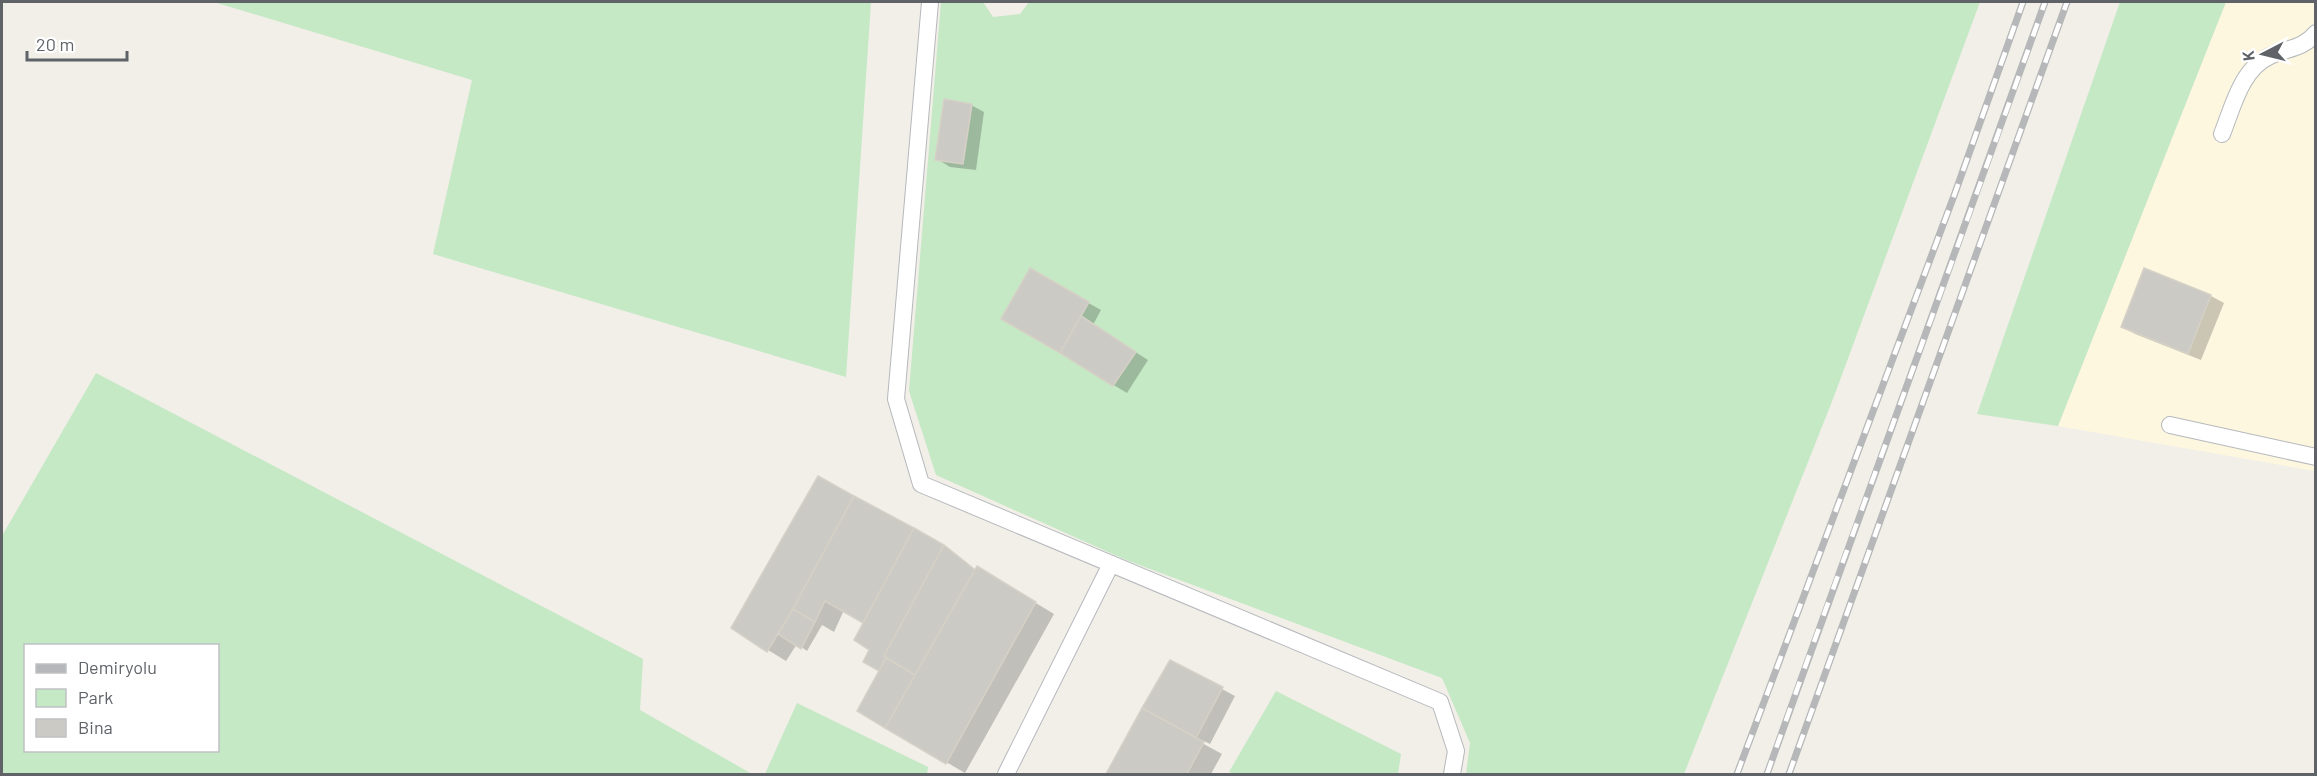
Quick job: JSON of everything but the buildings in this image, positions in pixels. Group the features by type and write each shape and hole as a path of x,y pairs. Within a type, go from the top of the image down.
{"lane":[{"path":"930,2 896,399 921,484 1440,702 1456,751 1452,774"},
{"path":"2222,134 2240,87 2257,64 2269,56 2312,43"},
{"path":"2170,425 2316,456"},
{"path":"1006,774 1111,564"}],"shaded area":[{"path":"2226,2 2315,2 2315,471 2058,426"}],"green space":[{"path":"214,2 871,2 846,377 433,254 472,80"},
{"path":"941,2 983,2 993,17 1020,14 1029,2 1980,2 1833,399 1684,774 1466,774 1470,743 1442,678 1126,560 936,475 909,391"},
{"path":"2120,2 2226,2 2058,426 1977,414"},
{"path":"96,373 643,659 640,710 752,774 2,774 2,536"},
{"path":"1276,691 1401,754 1398,774 1235,774 1229,772"},
{"path":"797,703 928,767 927,774 765,774"}],"railway":[{"path":"1737,774 1955,193 2023,2"},
{"path":"1767,774 2045,2"},
{"path":"1789,774 2067,2"}]}
